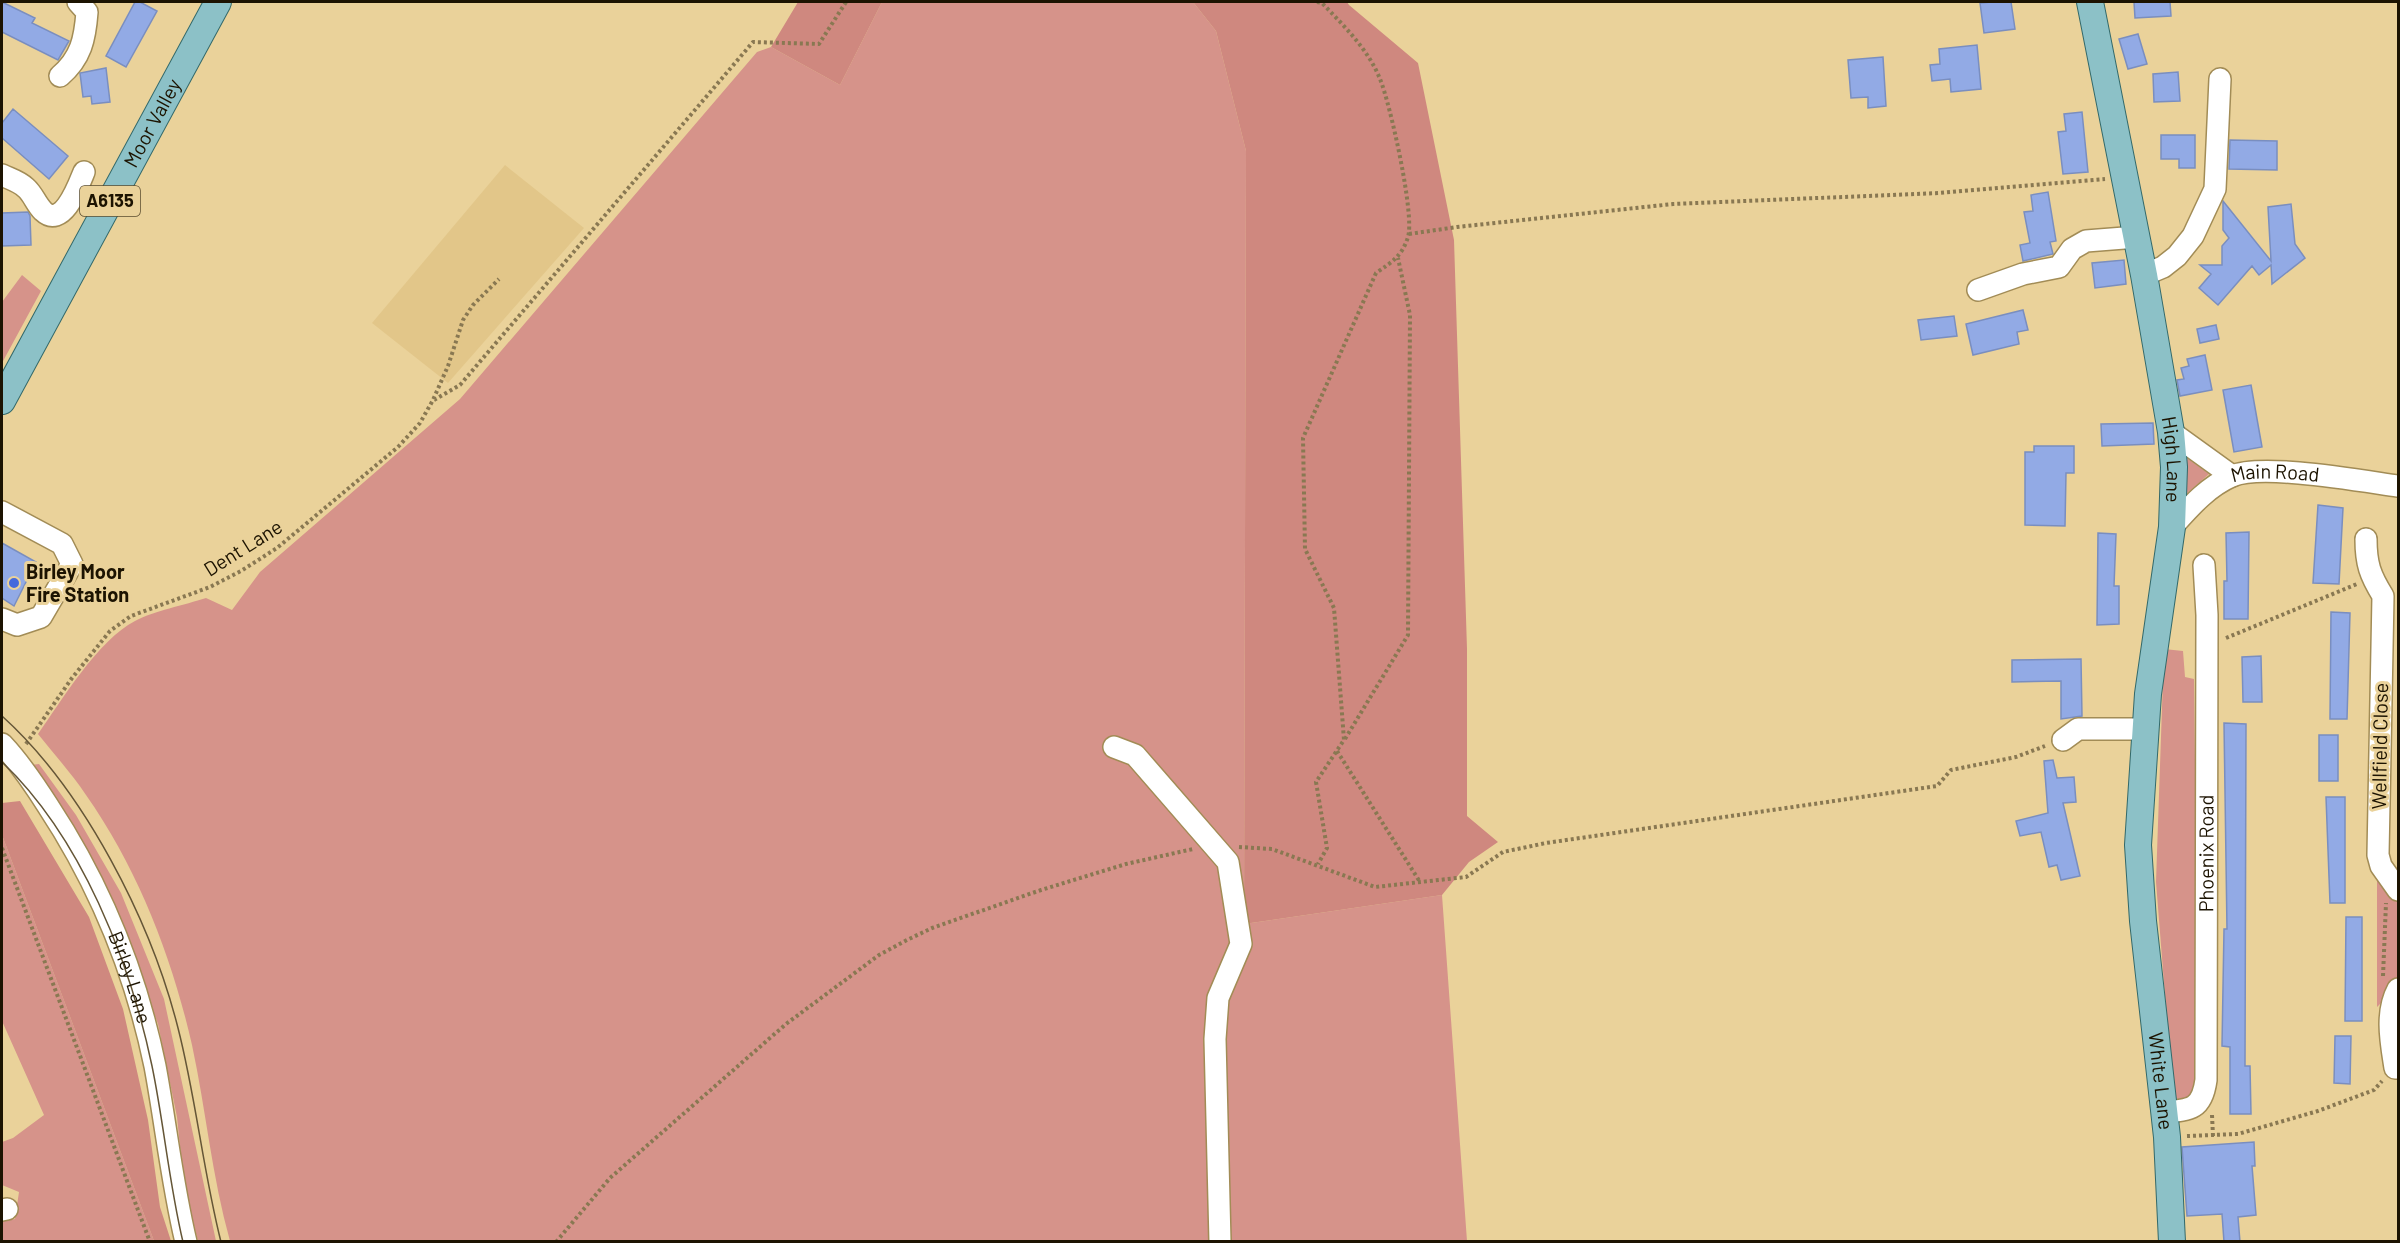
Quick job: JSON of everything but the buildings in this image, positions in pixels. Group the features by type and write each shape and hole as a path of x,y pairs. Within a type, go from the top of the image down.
{"main road":[{"name":"Moor Valley","path":"2,401 218,2"},
{"name":"High Lane","path":"2090,2 2144,275 2171,432 2174,466 2172,527 2148,694 2138,845 2142,921"},
{"name":"White Lane","path":"2142,921 2166,1125 2172,1242"}],"street":[{"path":"60,76 70,67 82,48 87,12 78,2"},
{"path":"2144,275 2163,267 2177,256 2193,236 2215,189 2220,79"},
{"path":"2,175 18,181 28,189 44,212 50,214 59,213 71,204 84,172"},
{"path":"1978,290 2023,274 2059,267 2072,249 2086,241 2137,237"},
{"path":"2171,432 2232,476"},
{"name":"Main Road","path":"2172,527 2206,491 2232,476 2245,472 2274,471 2398,486"},
{"path":"2,512 62,544 72,564 41,617 17,625 2,619"},
{"path":"2366,539 2366,561 2371,577"},
{"name":"Phoenix Road","path":"2166,1125 2184,1111 2198,1104 2204,1095 2206,1080 2207,646 2204,565"},
{"name":"Wellfield Close","path":"2371,577 2383,596 2378,855 2381,866 2392,882"},
{"path":"2063,740 2078,729 2146,729"},
{"path":"1114,747 1135,755 1228,862 1241,944 1218,998 1215,1039 1220,1242"},
{"name":"Birley Lane","path":"8,750 58,821 87,872 113,926 131,976 155,1065 175,1193 186,1242"},
{"path":"2391,983 2394,996 2390,1018 2397,1068"}],"path":[{"path":"433,400 460,386 753,42 819,44 846,2"},
{"path":"1317,2 1322,3 1355,37 1380,79 1405,179 1409,234 1398,258 1376,273 1303,438 1305,549 1334,608 1344,740"},
{"path":"1409,234 1673,204 1939,193 2125,177"},
{"path":"1318,864 1327,849 1316,782 1408,635 1410,315 1398,258"},
{"name":"Dent Lane","path":"8,750 28,742 72,678 110,631 131,616 210,588 241,572 277,548 398,447 420,423 433,400 448,366 463,320 473,305 499,279"},
{"path":"2207,646 2351,588 2371,577"},
{"path":"556,1242 610,1178 786,1024 879,955 932,928 1041,890 1126,864 1214,845 1272,849 1318,864 1375,887 1466,877 1503,852 1546,843 1936,786 1951,770 2016,757 2063,740"},
{"path":"1337,751 1420,882"},
{"path":"2,848 150,1242"},
{"path":"2391,983 2392,882"},
{"path":"2166,1125 2238,1134 2318,1111 2374,1089 2397,1068"}],"shaded area":[{"path":"798,2 882,2 840,85 771,47"},
{"path":"882,2 1193,2 1216,31 1246,151 1244,924 1442,895 1467,1241 230,1241 218,1193 192,1045 174,979 151,915 105,823 75,779 38,734 94,656 121,630 151,614 206,598 232,610 260,572 460,399 757,52 771,47 840,85"},
{"path":"1193,2 1347,2 1418,63 1454,240 1467,649 1467,816 1498,842 1469,862 1442,895 1244,924 1246,151 1216,31"},
{"path":"505,165 584,228 448,383 372,323"},
{"path":"22,275 41,291 2,363 2,302"},
{"path":"2184,456 2209,474 2184,496"},
{"path":"2164,649 2183,651 2185,677 2194,679 2199,1082 2192,1097 2185,1102 2173,1097 2156,882"},
{"path":"39,764 76,815 121,893 164,999 216,1241 198,1241 184,1187 177,1117 158,1024 122,926 31,765"},
{"path":"20,801 89,917 123,1009 148,1120 160,1207 171,1241 154,1241 2,835 2,803"},
{"path":"2,835 154,1241 2,1241 2,1221 15,1219 19,1192 2,1185 2,1142 13,1138 44,1115 2,1021"},
{"path":"2377,872 2398,873 2398,978 2388,996 2377,1007"}],"tram line":[{"path":"2,716 32,746 87,819 111,860 151,945 178,1028 221,1242"},
{"path":"2,762 30,792 56,826 78,863 116,943 152,1066 183,1242"}],"place":[{"name":"Birley Moor Fire Station","path":"14,583"}]}
